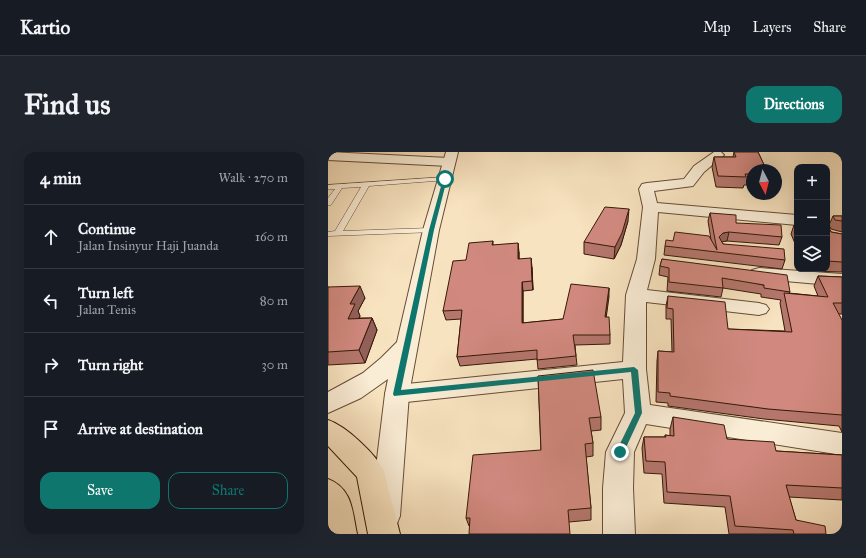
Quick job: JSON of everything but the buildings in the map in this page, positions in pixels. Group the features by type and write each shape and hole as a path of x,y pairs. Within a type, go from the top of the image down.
{"main road":[{"path":"328,431 334,435 370,471 384,532"},
{"path":"328,493 335,501 341,534"}],"street":[{"path":"619,534 618,488 620,452 638,413 634,370 636,295 654,260 651,207 646,189 647,187 688,183 700,169 718,155"},
{"path":"328,156 451,157 432,230 397,394 384,532"},
{"path":"651,207 794,220"},
{"path":"748,269 770,276 842,280"},
{"path":"636,295 759,309"},
{"path":"328,403 369,383 390,364 409,342"},
{"path":"397,394 634,370"},
{"path":"638,413 842,444"}],"lane":[{"path":"328,187 445,179"},
{"path":"332,234 366,185"},
{"path":"328,203 340,186"},
{"path":"332,234 432,230"}],"route":[{"path":"445,179 432,230 397,394 634,370 638,413 620,452"}]}
